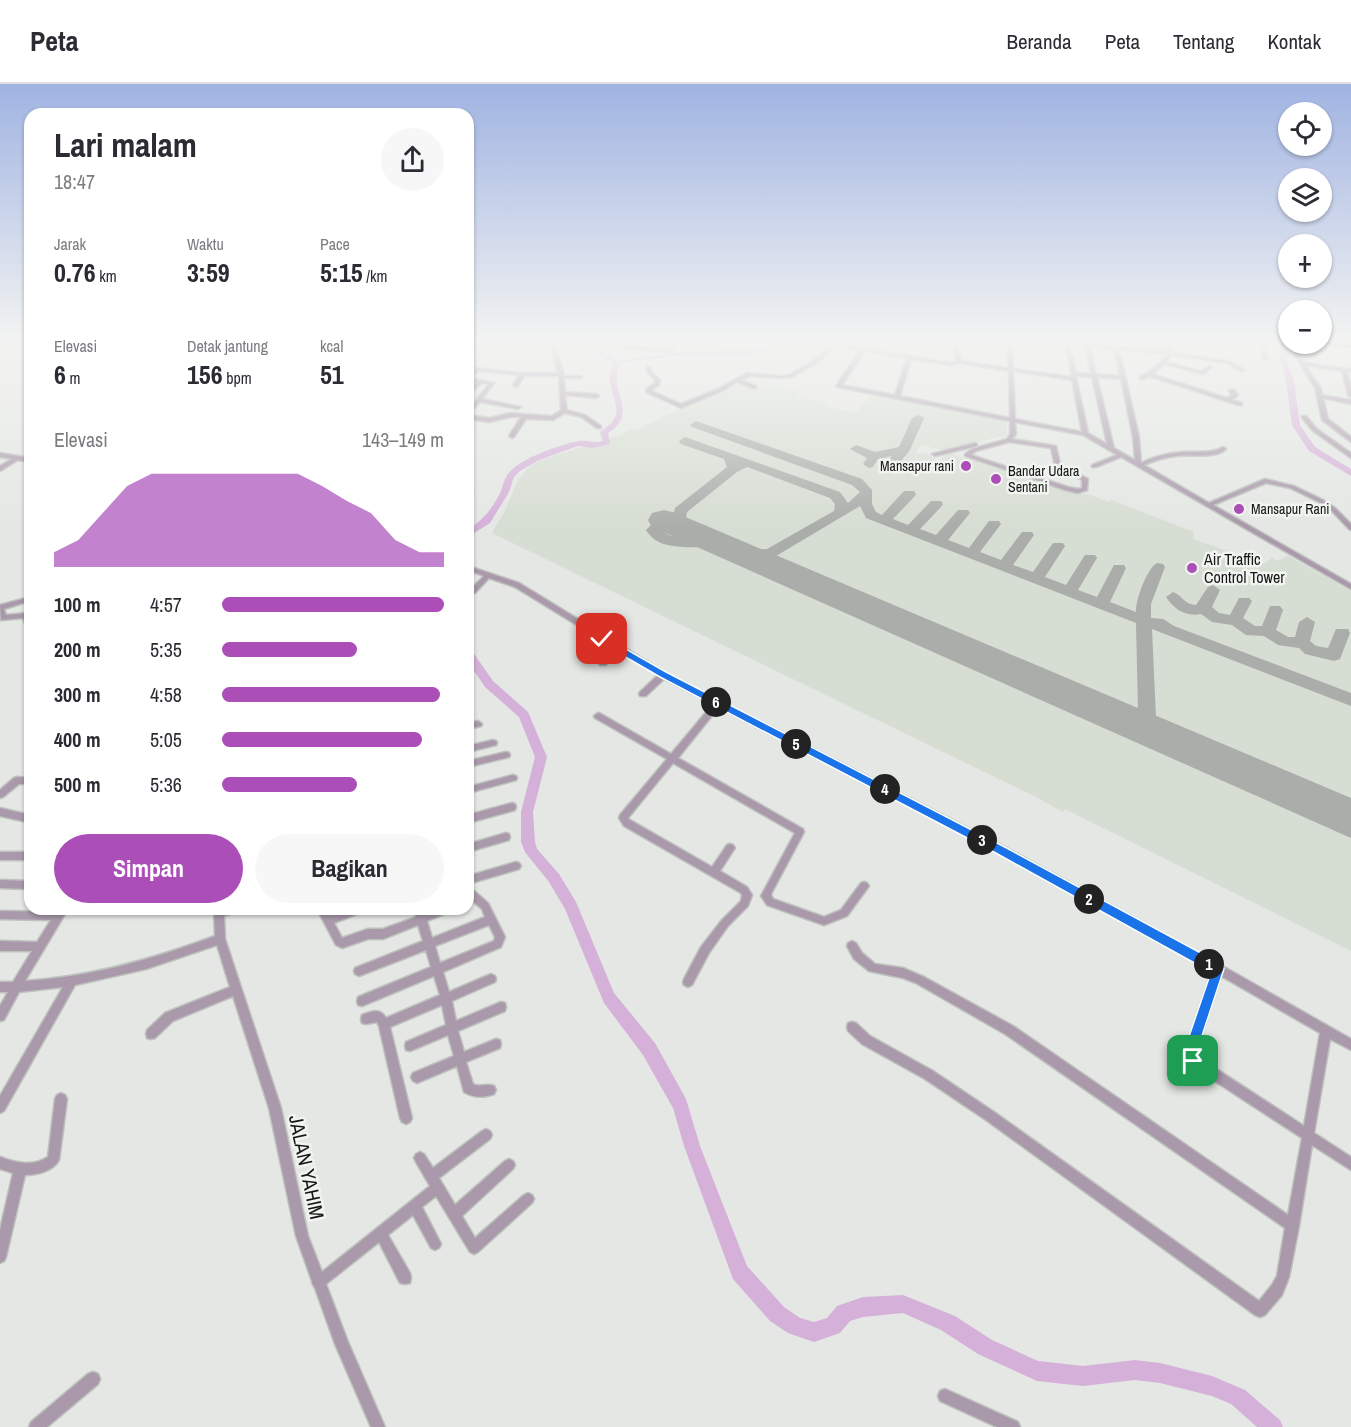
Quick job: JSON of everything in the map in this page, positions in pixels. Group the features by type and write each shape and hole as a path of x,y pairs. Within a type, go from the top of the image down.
{"street":[{"path":"490,402 518,406"},
{"path":"563,402 564,411"},
{"path":"670,402 679,406 689,402"},
{"path":"918,402 1013,418 1085,434 1351,587"},
{"path":"1011,437 1012,402"},
{"path":"1079,402 1085,434"},
{"path":"1100,402 1111,449"},
{"path":"1127,402 1139,465"},
{"path":"1233,402 1240,404"},
{"path":"1322,402 1325,420 1351,440"},
{"path":"474,417 490,420 510,415 553,418 564,411 583,416 599,427"},
{"path":"512,436 523,418 528,416"},
{"path":"1304,417 1322,436 1350,455"},
{"path":"1322,436 1341,433"},
{"path":"935,454 1011,437 1054,447 1057,465 1085,479 1085,489 1078,491 1067,489 967,455 974,450 1011,437"},
{"path":"1139,465 1156,458 1191,453 1215,454 1223,449"},
{"path":"0,455 24,457"},
{"path":"1095,466 1121,455"},
{"path":"0,469 24,457"},
{"path":"1209,505 1265,481 1286,485 1307,493 1333,509 1351,528"},
{"path":"474,570 525,590 614,647 663,675 988,844 1218,969 1351,1045"},
{"path":"474,590 488,575"},
{"path":"24,601 0,608 2,619 24,615"},
{"path":"603,663 614,647"},
{"path":"643,694 663,675"},
{"path":"688,982 705,950 746,898 744,890 623,820 626,813 718,703"},
{"path":"598,716 800,832 768,891 766,896 770,902 824,921 844,913 864,886"},
{"path":"474,725 478,724"},
{"path":"474,748 494,743"},
{"path":"474,763 506,755"},
{"path":"474,788 513,778"},
{"path":"0,795 17,780 24,781"},
{"path":"474,817 512,807"},
{"path":"0,812 24,817"},
{"path":"474,846 506,837"},
{"path":"714,872 730,848"},
{"path":"0,856 24,856"},
{"path":"474,878 516,866"},
{"path":"0,884 24,885"},
{"path":"362,1001 498,944 500,937 492,919 485,906 474,896"},
{"path":"0,915 24,914"},
{"path":"0,1016 59,915"},
{"name":"JALAN YAHIM","path":"219,915 220,939 275,1108 295,1209 318,1283 378,1427"},
{"path":"325,915 339,942 345,943 368,934 382,934 417,915"},
{"path":"328,921 344,915"},
{"path":"419,915 430,943 471,1091 490,1090"},
{"path":"359,971 492,919"},
{"path":"0,987 70,982 162,958 220,939"},
{"path":"0,946 39,947"},
{"path":"852,946 868,965 903,973 920,980 1002,1026 1293,1226"},
{"path":"1218,969 1189,1054 1191,1059 1306,1137 1351,1164"},
{"path":"384,1024 491,980"},
{"path":"0,1107 70,982"},
{"path":"151,1034 170,1017 235,990"},
{"path":"410,1046 501,1007"},
{"path":"366,1019 379,1016 384,1024 406,1119"},
{"path":"852,1027 866,1040 929,1075 990,1116 1260,1310 1277,1290 1283,1277 1326,1032"},
{"path":"417,1077 495,1044"},
{"path":"0,1163 20,1170 38,1168 53,1160 61,1099"},
{"path":"318,1283 415,1206 434,1183 486,1135"},
{"path":"420,1158 474,1248 528,1199"},
{"path":"453,1215 509,1166"},
{"path":"0,1257 20,1170"},
{"path":"415,1206 435,1244"},
{"path":"381,1234 405,1278"},
{"path":"36,1427 93,1379"},
{"path":"945,1396 1013,1427"}],"shaded area":[{"path":"695,402 821,402 828,403 826,407 857,412 865,402 907,402 1007,420 1007,435 943,450 921,445 915,454 926,453 938,461 949,453 1066,491 1091,495 1109,502 1111,500 1194,532 1193,539 1264,564 1272,558 1277,561 1288,556 1351,591 1351,951 1065,809 1063,812 492,533 505,511 518,480 528,468 540,460 621,435 631,429 638,430 666,415 697,404"}],"waterway":[{"path":"474,530 487,521 505,492 510,476 517,469 536,458 577,444 584,443 593,446 607,442 604,432 618,420 620,413 618,402"},
{"path":"1293,402 1296,425 1312,449 1351,473"},
{"path":"474,663 489,684 524,715 541,757 527,812 528,842 532,852 554,878 571,906 609,998 649,1049 680,1105 692,1146 740,1272 777,1314 795,1326 814,1332 833,1326 844,1313 863,1307 903,1304 948,1323 985,1347 1037,1371 1083,1376 1135,1370 1160,1373 1212,1386 1238,1397 1273,1427"}],"taxiway":[{"path":"904,450 918,418"},
{"path":"696,425 857,482 866,490 866,493"},
{"path":"685,441 730,457"},
{"path":"856,449 874,456"},
{"path":"874,456 904,450"},
{"path":"887,470 904,450"},
{"path":"869,464 874,456"},
{"path":"730,457 747,463"},
{"path":"730,457 733,467"},
{"path":"686,529 679,519 680,511 733,469 747,463"},
{"path":"747,463 835,495 842,504 840,513"},
{"path":"840,513 866,493"},
{"path":"866,493 865,504 871,515 1004,567"},
{"path":"885,520 909,494"},
{"path":"911,530 936,504"},
{"path":"740,553 755,555 771,553 840,513"},
{"path":"939,541 963,513"},
{"path":"664,520 653,530 664,539 680,543 712,541"},
{"path":"972,554 994,524"},
{"path":"1004,567 1027,535"},
{"path":"1036,579 1058,546"},
{"path":"1069,592 1090,558"},
{"path":"1004,567 1036,579"},
{"path":"1144,621 1143,604 1158,567"},
{"path":"1101,604 1119,568"},
{"path":"1036,579 1069,592"},
{"path":"1204,607 1213,590"},
{"path":"1069,592 1144,621"},
{"path":"1173,597 1183,607 1191,610 1204,607"},
{"path":"1235,620 1244,601"},
{"path":"1204,607 1217,619 1235,620"},
{"path":"1268,631 1275,610"},
{"path":"1235,620 1252,631 1268,631"},
{"path":"1144,621 1168,630"},
{"path":"1144,621 1147,716"},
{"path":"1302,642 1307,622"},
{"path":"1158,623 1168,630"},
{"path":"1168,630 1351,700"},
{"path":"1268,631 1284,641 1302,642"},
{"path":"1302,642 1311,650 1334,655 1342,633"},
{"path":"1114,716 1134,721 1147,716"},
{"path":"1147,716 1153,730 1173,742"}],"runway":[{"path":"664,520 1351,819"}],"place":[{"name":"Mansapur rani","path":"966,466"},
{"name":"Bandar Udara Sentani","path":"996,479"},
{"name":"Mansapur Rani","path":"1239,509"},
{"name":"Air Traffic Control Tower","path":"1192,568"}],"route":[{"path":"602,639 663,675 998,848 1218,969 1189,1054 1193,1061"}]}
